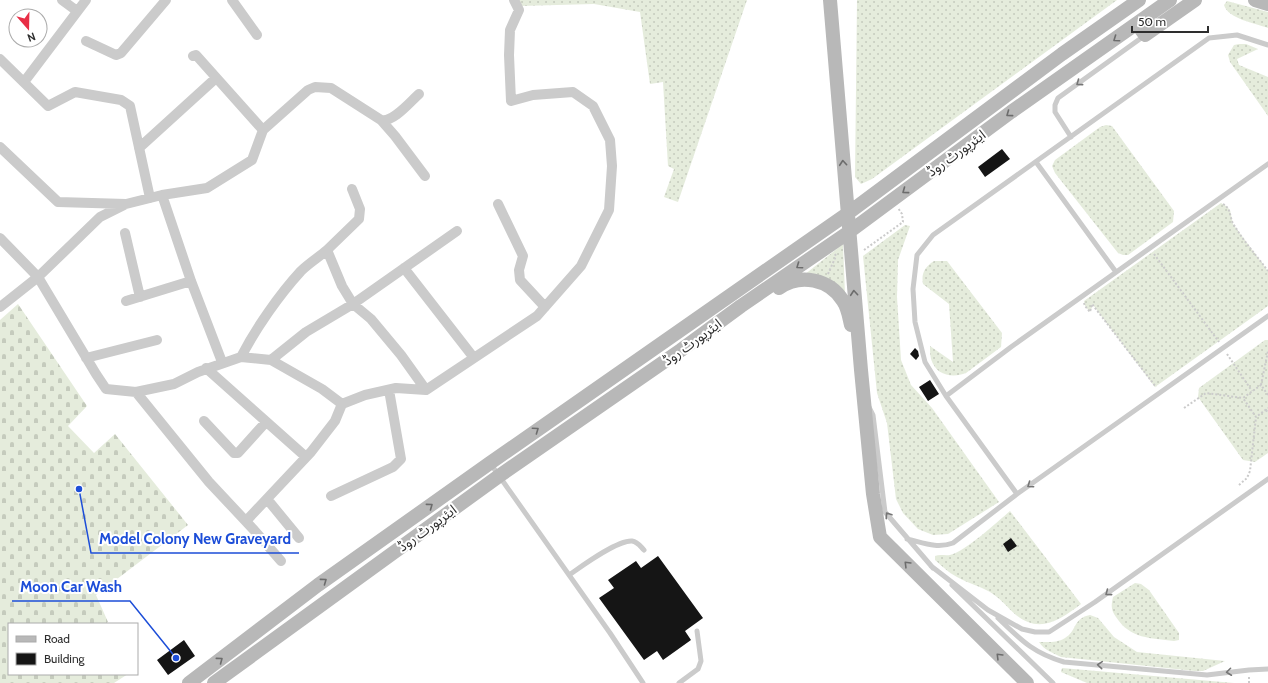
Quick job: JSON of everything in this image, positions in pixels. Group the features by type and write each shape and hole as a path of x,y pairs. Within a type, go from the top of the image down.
{"main road":[{"path":"830,0 861,370 873,494 880,537 1027,683"},
{"name":"ایئرپورٹ روڈ","path":"189,683 318,585 847,214 1062,54 1139,0"},
{"name":"ایئرپورٹ روڈ","path":"214,683 498,476 849,232 1011,112 1141,30 1170,0"},
{"path":"1141,30 1195,0"},
{"path":"1255,0 1268,4"},
{"path":"741,306 765,298 791,281 804,279 815,280 823,284 834,290 844,303 849,315 854,345 861,370"}],"street":[{"path":"62,0 77,11"},
{"path":"24,82 86,0"},
{"path":"86,41 116,56 121,53 166,0"},
{"path":"232,0 257,35"},
{"path":"246,521 306,457 335,421 342,404 366,395 396,388 426,390 537,316 581,266 609,210 612,166 610,140 592,106 572,92 533,95 511,101 510,30 519,10 514,0"},
{"path":"193,56 196,55 263,130"},
{"path":"2,64 24,82 48,106 75,92 122,100 130,106 150,198"},
{"path":"139,148 216,78"},
{"path":"0,307 38,277 100,217 126,204 162,195 206,188 252,160 263,130 308,90 315,87 330,88 380,120 395,136 425,176"},
{"path":"380,120 385,121 394,117 419,94"},
{"path":"0,146 58,202 126,204"},
{"path":"241,357 249,341 302,270 328,250 359,219 360,209 352,189"},
{"path":"162,195 191,281 222,362"},
{"path":"498,204 523,256 519,270 520,280 545,307"},
{"path":"271,360 306,332 353,304 457,231"},
{"path":"125,233 140,297"},
{"path":"0,238 38,277 106,389 136,392 174,384 206,368 241,357 271,360 322,389 342,404"},
{"path":"328,250 342,286 353,304 371,318 402,355 426,390"},
{"path":"404,268 474,358"},
{"path":"126,301 191,281"},
{"path":"86,358 157,340"},
{"path":"206,368 306,457"},
{"path":"331,496 393,467 401,459 390,390"},
{"path":"136,392 209,482 281,561"},
{"path":"204,421 234,453 238,453 266,422"},
{"path":"267,499 299,538"}],"lane":[{"path":"1071,137 1055,112 1055,105 1058,98 1141,30"},
{"path":"1017,494 946,396 925,362 915,322 913,289 917,255 934,236 1209,38 1237,34 1268,45"},
{"path":"1036,162 1116,272"},
{"path":"946,396 1011,347 1268,164"},
{"path":"908,539 936,547 946,546 953,543 1017,494 1268,316"},
{"path":"864,398 873,415 885,512 931,566 1053,683"},
{"path":"490,463 643,683"},
{"path":"992,612 1022,629 1035,632 1049,632 1077,615 1268,478"},
{"path":"569,575 618,544 626,542 638,543 644,550"},
{"path":"931,566 992,612 1027,646 1048,657 1064,662 1207,675 1268,669"},
{"path":"679,683 698,669 701,661 697,631"},
{"path":"1043,672 1059,683"}],"path":[{"path":"1221,203 1230,210 1233,224 1268,272"},
{"path":"864,250 903,222 902,214 898,207"},
{"path":"1150,248 1223,348 1252,391"},
{"path":"828,275 836,256"},
{"path":"1084,301 1085,306 1090,312 1092,304 1155,387"},
{"path":"1184,408 1206,393 1243,398 1261,385 1268,351"},
{"path":"1261,385 1268,395"},
{"path":"1239,485 1247,478 1250,471 1256,417 1243,398"},
{"path":"1256,417 1267,409 1268,413"}],"green space":[{"path":"516,0 747,0 678,202 664,197 674,169 668,166 663,82 650,84 640,12 594,4 520,6"},
{"path":"857,0 1117,0 872,179 861,184 855,177"},
{"path":"1227,1 1268,12 1268,28 1243,20 1231,14 1224,5"},
{"path":"1246,44 1258,49 1237,59 1239,65 1268,77 1268,116 1230,62 1228,55 1234,45"},
{"path":"1106,125 1112,126 1174,211 1173,222 1128,255 1118,253 1055,173 1052,166 1055,160 1100,127"},
{"path":"1221,203 1230,210 1233,224 1268,271 1268,306 1155,387 1093,305 1090,312 1085,306 1084,301"},
{"path":"905,225 910,226 898,260 897,297 901,360 911,385 932,408 999,502 948,534 933,535 918,529 903,513 896,499 887,423 877,393 863,256"},
{"path":"843,244 845,294 804,275"},
{"path":"934,261 947,261 1002,333 1001,347 966,373 961,375 951,375 941,372 933,365 931,359 930,346 953,362 949,304 923,284 924,271"},
{"path":"18,304 87,406 68,426 94,453 115,434 188,525 96,595 108,622 106,623 8,623 8,675 126,675 114,683 0,683 0,320"},
{"path":"1265,340 1268,340 1268,453 1255,462 1243,460 1198,397 1199,388"},
{"path":"1010,511 1081,604 1058,620 1042,624 1033,624 1025,621 1016,615 994,594 954,575 935,560 935,556 950,555 964,548 981,536"},
{"path":"1135,583 1141,584 1149,590 1179,633 1179,640 1174,641 1149,638 1134,633 1128,630 1114,614 1112,610 1113,597"},
{"path":"1090,615 1098,618 1114,637 1137,652 1225,661 1203,671 1195,671 1061,657 1046,649 1039,642 1062,640 1072,632 1081,619"},
{"path":"1062,668 1234,683 1087,683 1061,672"}],"building":[{"path":"1002,149 1010,159 985,177 978,167"},
{"path":"915,348 918,351 919,356 916,360 910,354"},
{"path":"930,380 939,394 928,401 919,387"},
{"path":"1011,538 1017,546 1008,552 1003,544"},
{"path":"658,556 703,618 685,631 691,640 663,660 657,651 644,660 599,598 614,588 608,580 636,561 641,568"},
{"path":"184,640 195,656 168,675 157,660"}],"place":[{"name":"Model Colony New Graveyard","path":"79,489"},
{"name":"Moon Car Wash","path":"176,658"}]}
